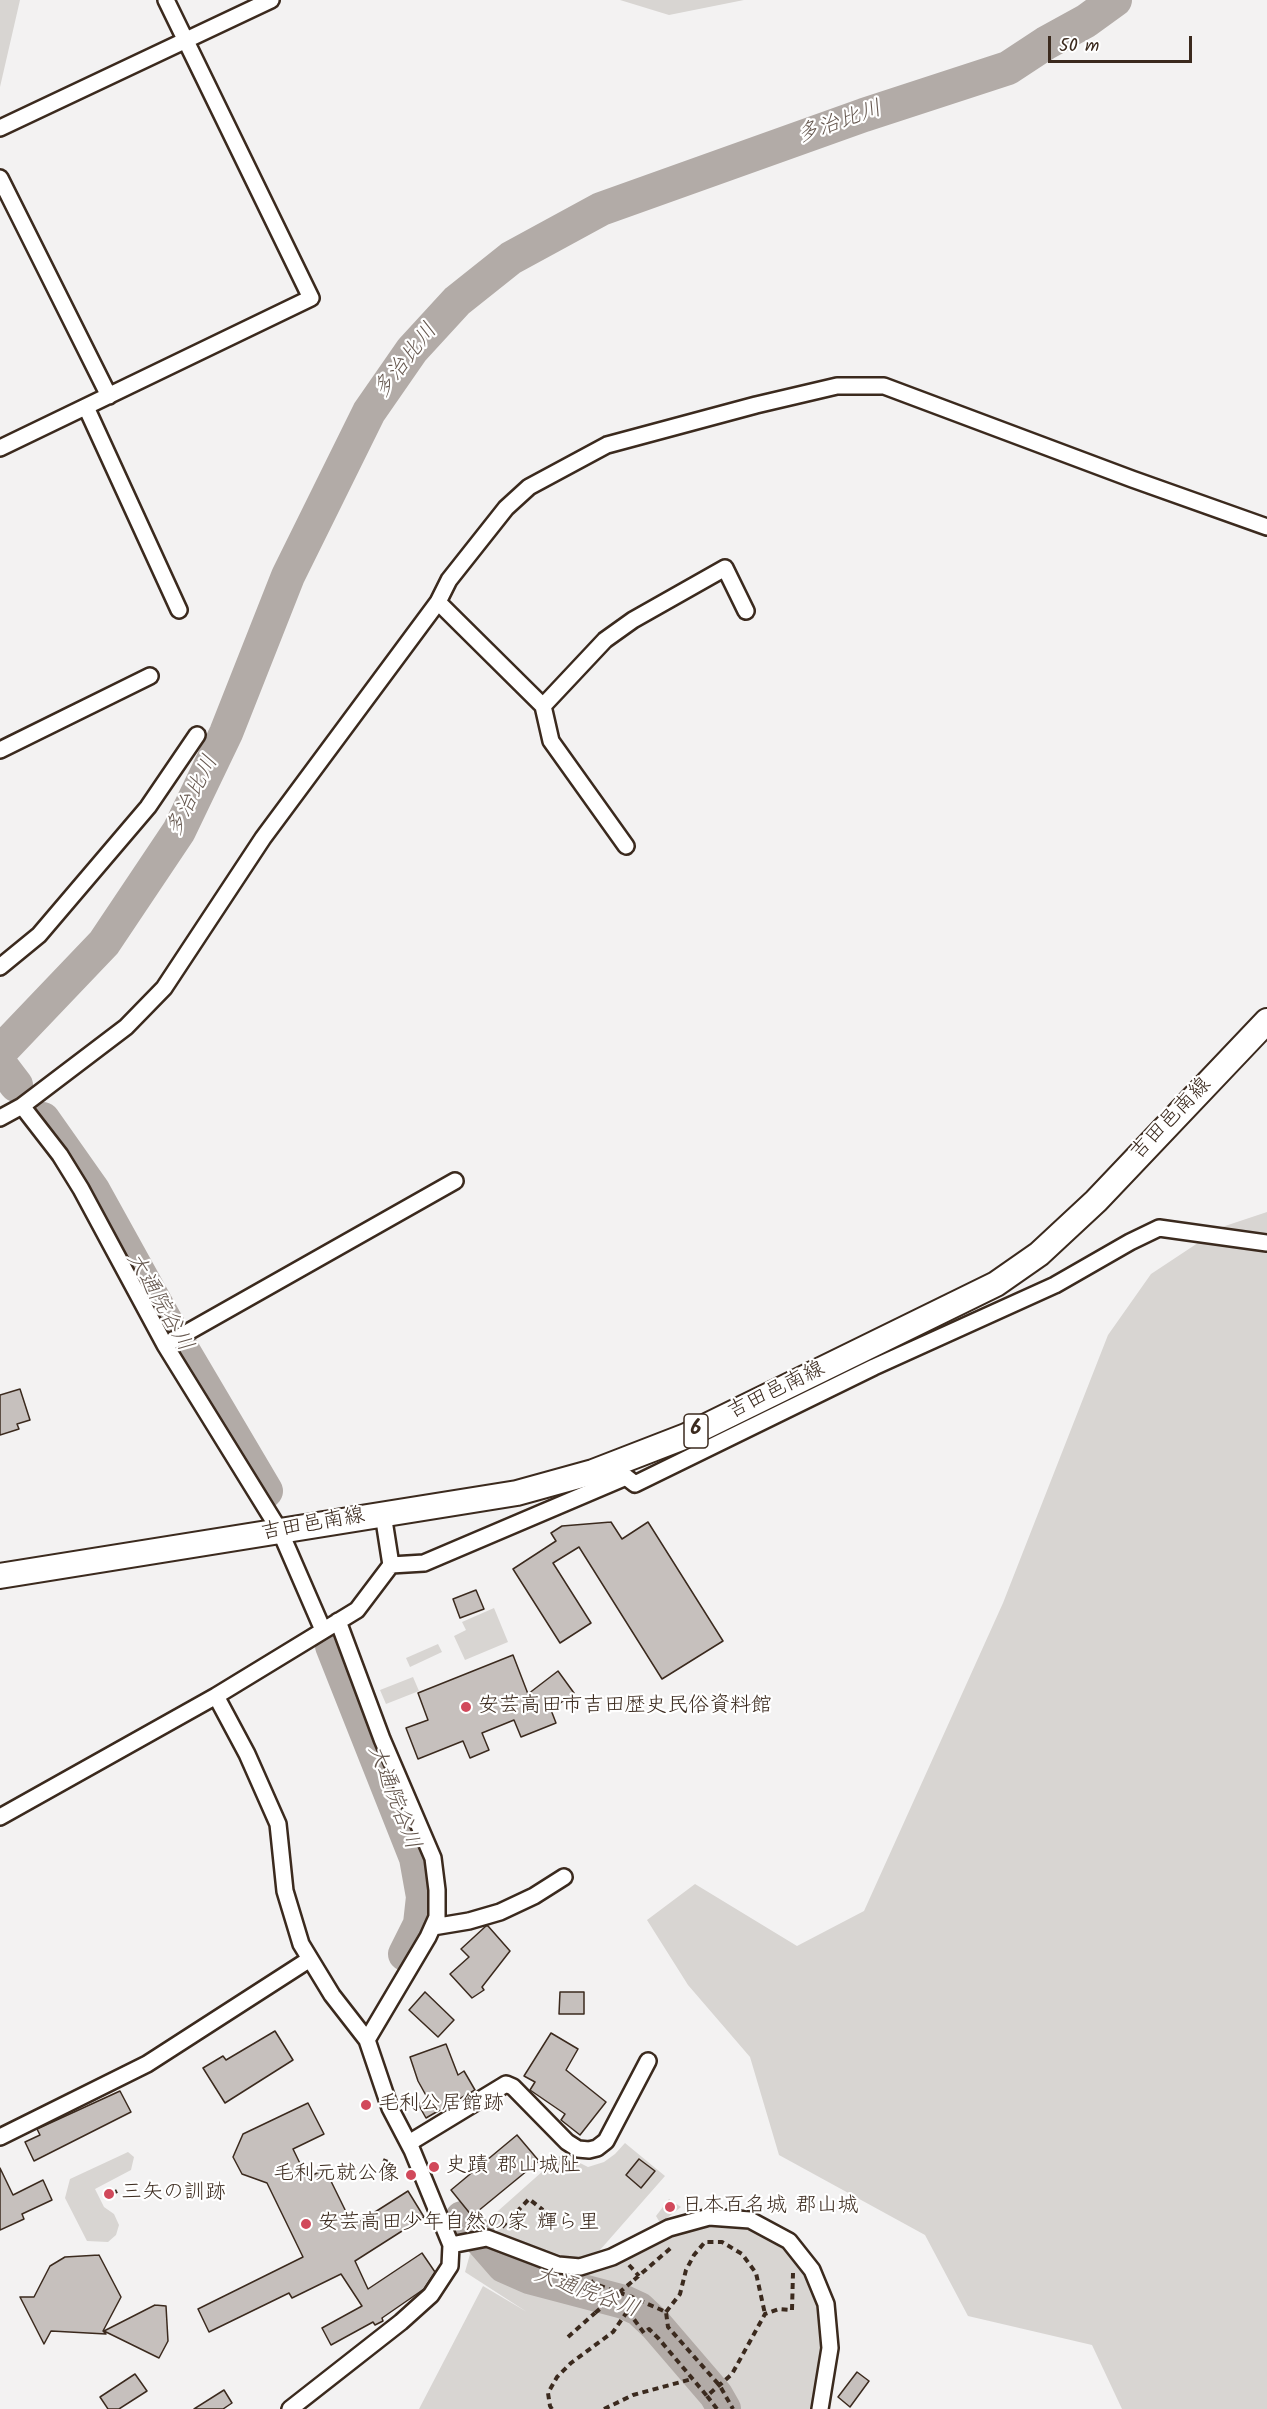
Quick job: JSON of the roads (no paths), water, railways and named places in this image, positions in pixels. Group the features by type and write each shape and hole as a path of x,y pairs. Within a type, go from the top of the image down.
{"main road":[{"name":"吉田邑南線","path":"0,1576 517,1493 593,1472 696,1431 996,1284 1039,1254 1096,1201 1267,1021"}],"street":[{"path":"0,448 311,298 166,0"},
{"path":"0,128 271,0"},
{"path":"0,178 109,396"},
{"path":"0,1118 22,1106 126,1027 164,988 263,838 389,664 438,602 449,580 506,508 529,487 598,449 626,439 837,386 884,386 1267,527"},
{"path":"86,407 179,610"},
{"path":"543,706 605,640 633,620 725,568 746,611"},
{"path":"438,602 543,706 551,741 626,846"},
{"path":"0,750 150,676"},
{"path":"0,967 39,935 148,807 197,735"},
{"path":"22,1106 60,1155 81,1189 165,1346 280,1532 323,1630"},
{"path":"165,1346 455,1181"},
{"path":"391,1565 424,1563 626,1477 634,1484 874,1368 1055,1285 1159,1228 1267,1243"},
{"path":"0,1818 216,1696 357,1610 391,1565 383,1514"},
{"path":"338,1621 382,1740 433,1858 437,1917 367,2040"},
{"path":"216,1696 247,1754 278,1824 285,1892 301,1944 332,1995 367,2040 390,2108 409,2143 456,2244 450,2266 431,2295 401,2322 290,2409"},
{"path":"433,1927 469,1921 500,1912 534,1896 564,1877"},
{"path":"0,2137 147,2064 310,1959"},
{"path":"409,2143 506,2084 513,2087 567,2142 578,2149 589,2151 606,2141 648,2061"},
{"path":"456,2244 487,2238 558,2265 580,2267 612,2257 669,2228 709,2217 750,2220 789,2241 812,2270 826,2304 830,2348 820,2409"}],"waterway":[{"name":"多治比川","path":"0,1052 104,943 179,831 226,733 288,576 369,412 412,350 457,301 511,258 601,209 864,115 1008,68 1046,43 1086,21 1115,0"},
{"name":"大通院谷川","path":"0,1064 16,1085"},
{"name":"大通院谷川","path":"43,1119 93,1190 165,1320 266,1491"},
{"name":"大通院谷川","path":"332,1646 416,1858 423,1897 420,1924 405,1954"},
{"name":"大通院谷川","path":"462,2218 504,2266 529,2277 624,2302 639,2309 655,2324 716,2395 724,2409"}],"place":[{"name":"安芸高田市吉田歴史民俗資料館","path":"466,1707"},
{"name":"毛利公居館跡","path":"366,2105"},
{"name":"史蹟 郡山城阯","path":"434,2167"},
{"name":"毛利元就公像","path":"411,2175"},
{"name":"三矢の訓跡","path":"109,2194"},
{"name":"日本百名城 郡山城","path":"670,2207"},
{"name":"安芸高田少年自然の家 輝ら里","path":"306,2224"}]}
